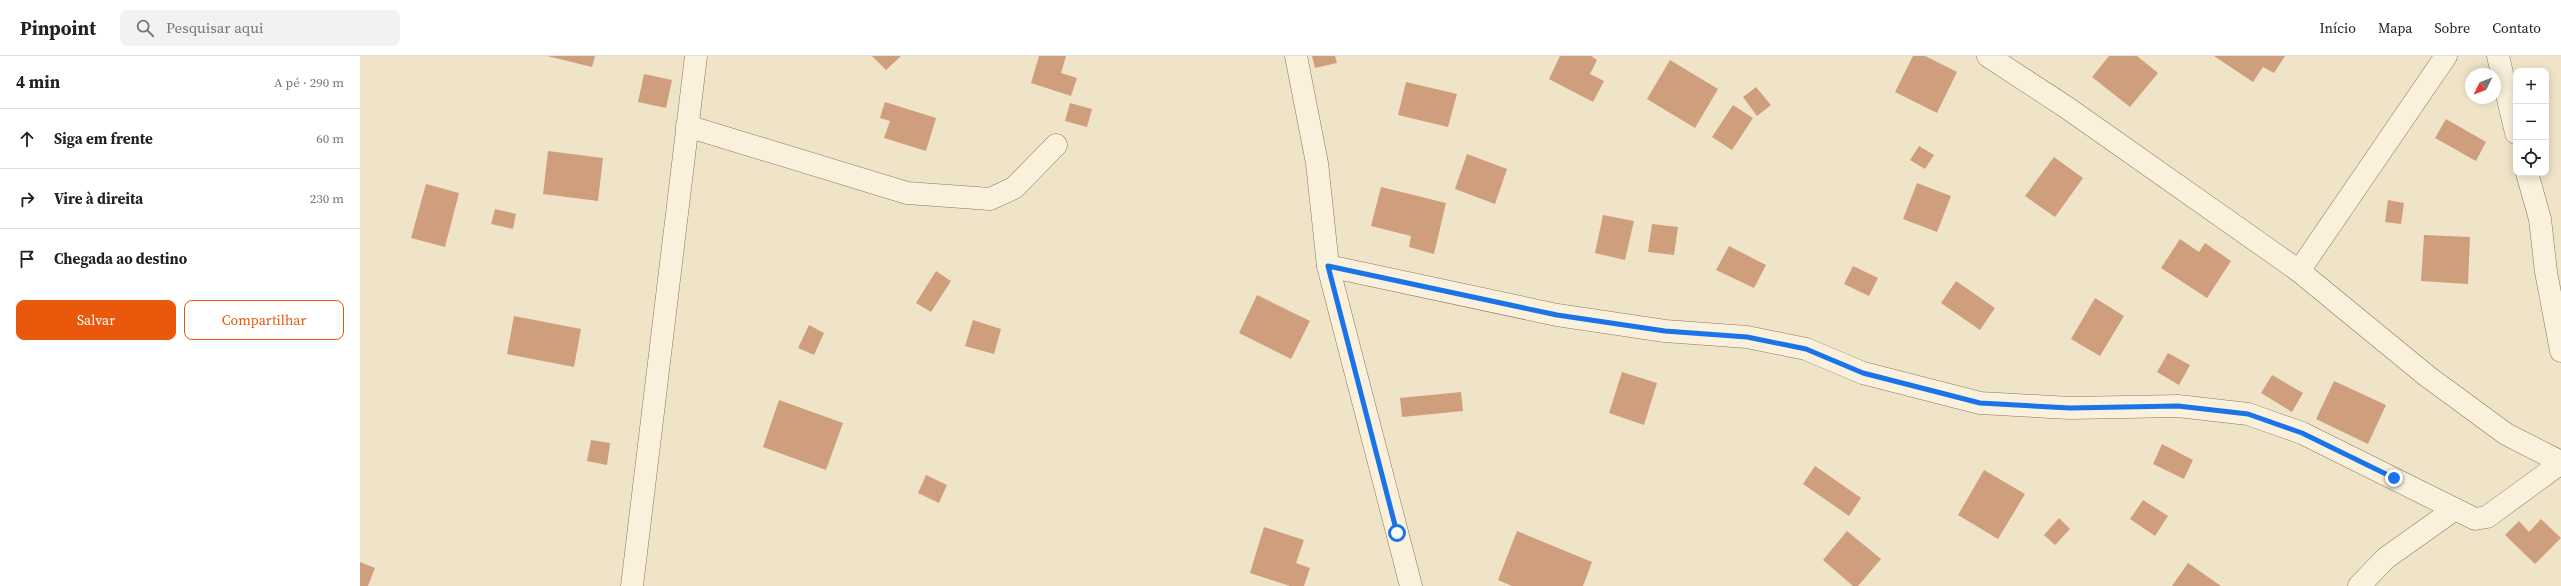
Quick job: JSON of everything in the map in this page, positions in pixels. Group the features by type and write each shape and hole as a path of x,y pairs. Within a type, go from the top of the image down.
{"street":[{"path":"632,586 696,56"},
{"path":"1296,56 1317,163 1328,266 1411,586"},
{"path":"1328,266 1557,315 1665,331 1747,337 1806,349 1863,373 1980,403 2070,408 2178,406 2248,414 2302,433 2475,519 2488,517 2561,463 2506,434 2458,398 2299,271 2066,108 1988,56"},
{"path":"2299,271 2446,56"},
{"path":"2498,56 2513,120"},
{"path":"687,126 907,193 990,199 1014,188 1056,145"},
{"path":"2528,176 2540,219 2546,272 2561,351"},
{"path":"2359,586 2386,558 2455,509"}],"building":[{"path":"547,56 595,56 592,67"},
{"path":"872,56 901,56 886,70"},
{"path":"1039,56 1066,56 1061,73 1077,78 1071,96 1031,83"},
{"path":"1312,56 1335,56 1337,63 1315,68"},
{"path":"1560,56 1591,56 1597,60 1590,74 1604,81 1593,102 1549,79"},
{"path":"1913,56 1925,56 1957,72 1937,113 1895,92"},
{"path":"2109,56 2137,56 2158,73 2130,107 2092,77"},
{"path":"2214,56 2285,56 2274,73 2263,67 2253,82"},
{"path":"1670,60 1718,89 1695,128 1647,99"},
{"path":"644,74 672,80 666,108 638,102"},
{"path":"1406,82 1457,94 1448,127 1398,115"},
{"path":"1756,87 1771,105 1757,116 1743,97"},
{"path":"885,102 936,118 926,151 884,138 890,121 880,118"},
{"path":"1070,103 1092,109 1087,127 1065,121"},
{"path":"1733,105 1753,118 1732,150 1712,137"},
{"path":"2446,119 2486,142 2476,161 2435,138"},
{"path":"1919,146 1934,155 1925,169 1910,160"},
{"path":"548,151 603,158 598,201 543,194"},
{"path":"1467,154 1507,169 1495,204 1455,189"},
{"path":"2054,157 2083,178 2055,217 2025,196"},
{"path":"1917,183 1951,196 1937,232 1903,219"},
{"path":"426,184 459,193 445,247 411,238"},
{"path":"1381,187 1446,203 1434,254 1409,247 1411,236 1371,226"},
{"path":"2388,200 2404,203 2401,224 2385,222"},
{"path":"495,209 516,214 513,229 491,224"},
{"path":"1603,215 1634,221 1625,260 1595,253"},
{"path":"1652,224 1678,227 1674,255 1648,252"},
{"path":"2424,235 2470,237 2468,284 2421,281"},
{"path":"2180,239 2199,252 2205,243 2231,261 2207,298 2161,268"},
{"path":"1729,246 1766,265 1754,288 1716,270"},
{"path":"1853,266 1878,278 1869,296 1844,284"},
{"path":"936,271 951,281 931,312 916,303"},
{"path":"1956,281 1995,308 1980,330 1941,303"},
{"path":"1257,295 1310,321 1291,359 1239,333"},
{"path":"2095,298 2124,316 2100,356 2071,339"},
{"path":"514,316 581,329 574,367 507,354"},
{"path":"973,320 1001,329 994,354 965,346"},
{"path":"809,325 824,333 814,355 798,348"},
{"path":"2168,353 2190,365 2179,385 2157,372"},
{"path":"1622,372 1657,383 1644,425 1609,413"},
{"path":"2272,375 2303,393 2292,412 2261,393"},
{"path":"2334,381 2386,405 2368,444 2316,419"},
{"path":"1461,392 1463,411 1402,417 1400,398"},
{"path":"779,400 843,423 826,470 763,447"},
{"path":"591,440 610,443 607,465 587,461"},
{"path":"2162,444 2193,460 2184,479 2153,464"},
{"path":"1815,466 1861,498 1849,516 1803,484"},
{"path":"1984,470 2025,494 1998,539 1958,515"},
{"path":"926,475 947,485 939,503 918,493"},
{"path":"2143,500 2168,516 2155,536 2130,519"},
{"path":"2059,518 2070,529 2055,545 2044,535"},
{"path":"2541,519 2561,538 2535,564 2505,535 2519,521 2529,532"},
{"path":"1264,527 1304,540 1296,563 1310,568 1304,586 1290,586 1250,573"},
{"path":"1517,531 1592,562 1583,586 1512,586 1498,580"},
{"path":"1847,531 1881,559 1858,586 1853,586 1823,560"},
{"path":"360,562 375,568 368,586 360,586"},
{"path":"2188,563 2221,586 2172,586"}],"route":[{"path":"1397,533 1328,266 1557,315 1665,331 1747,337 1806,349 1863,373 1980,403 2070,408 2178,406 2248,414 2302,433 2394,478"}]}
